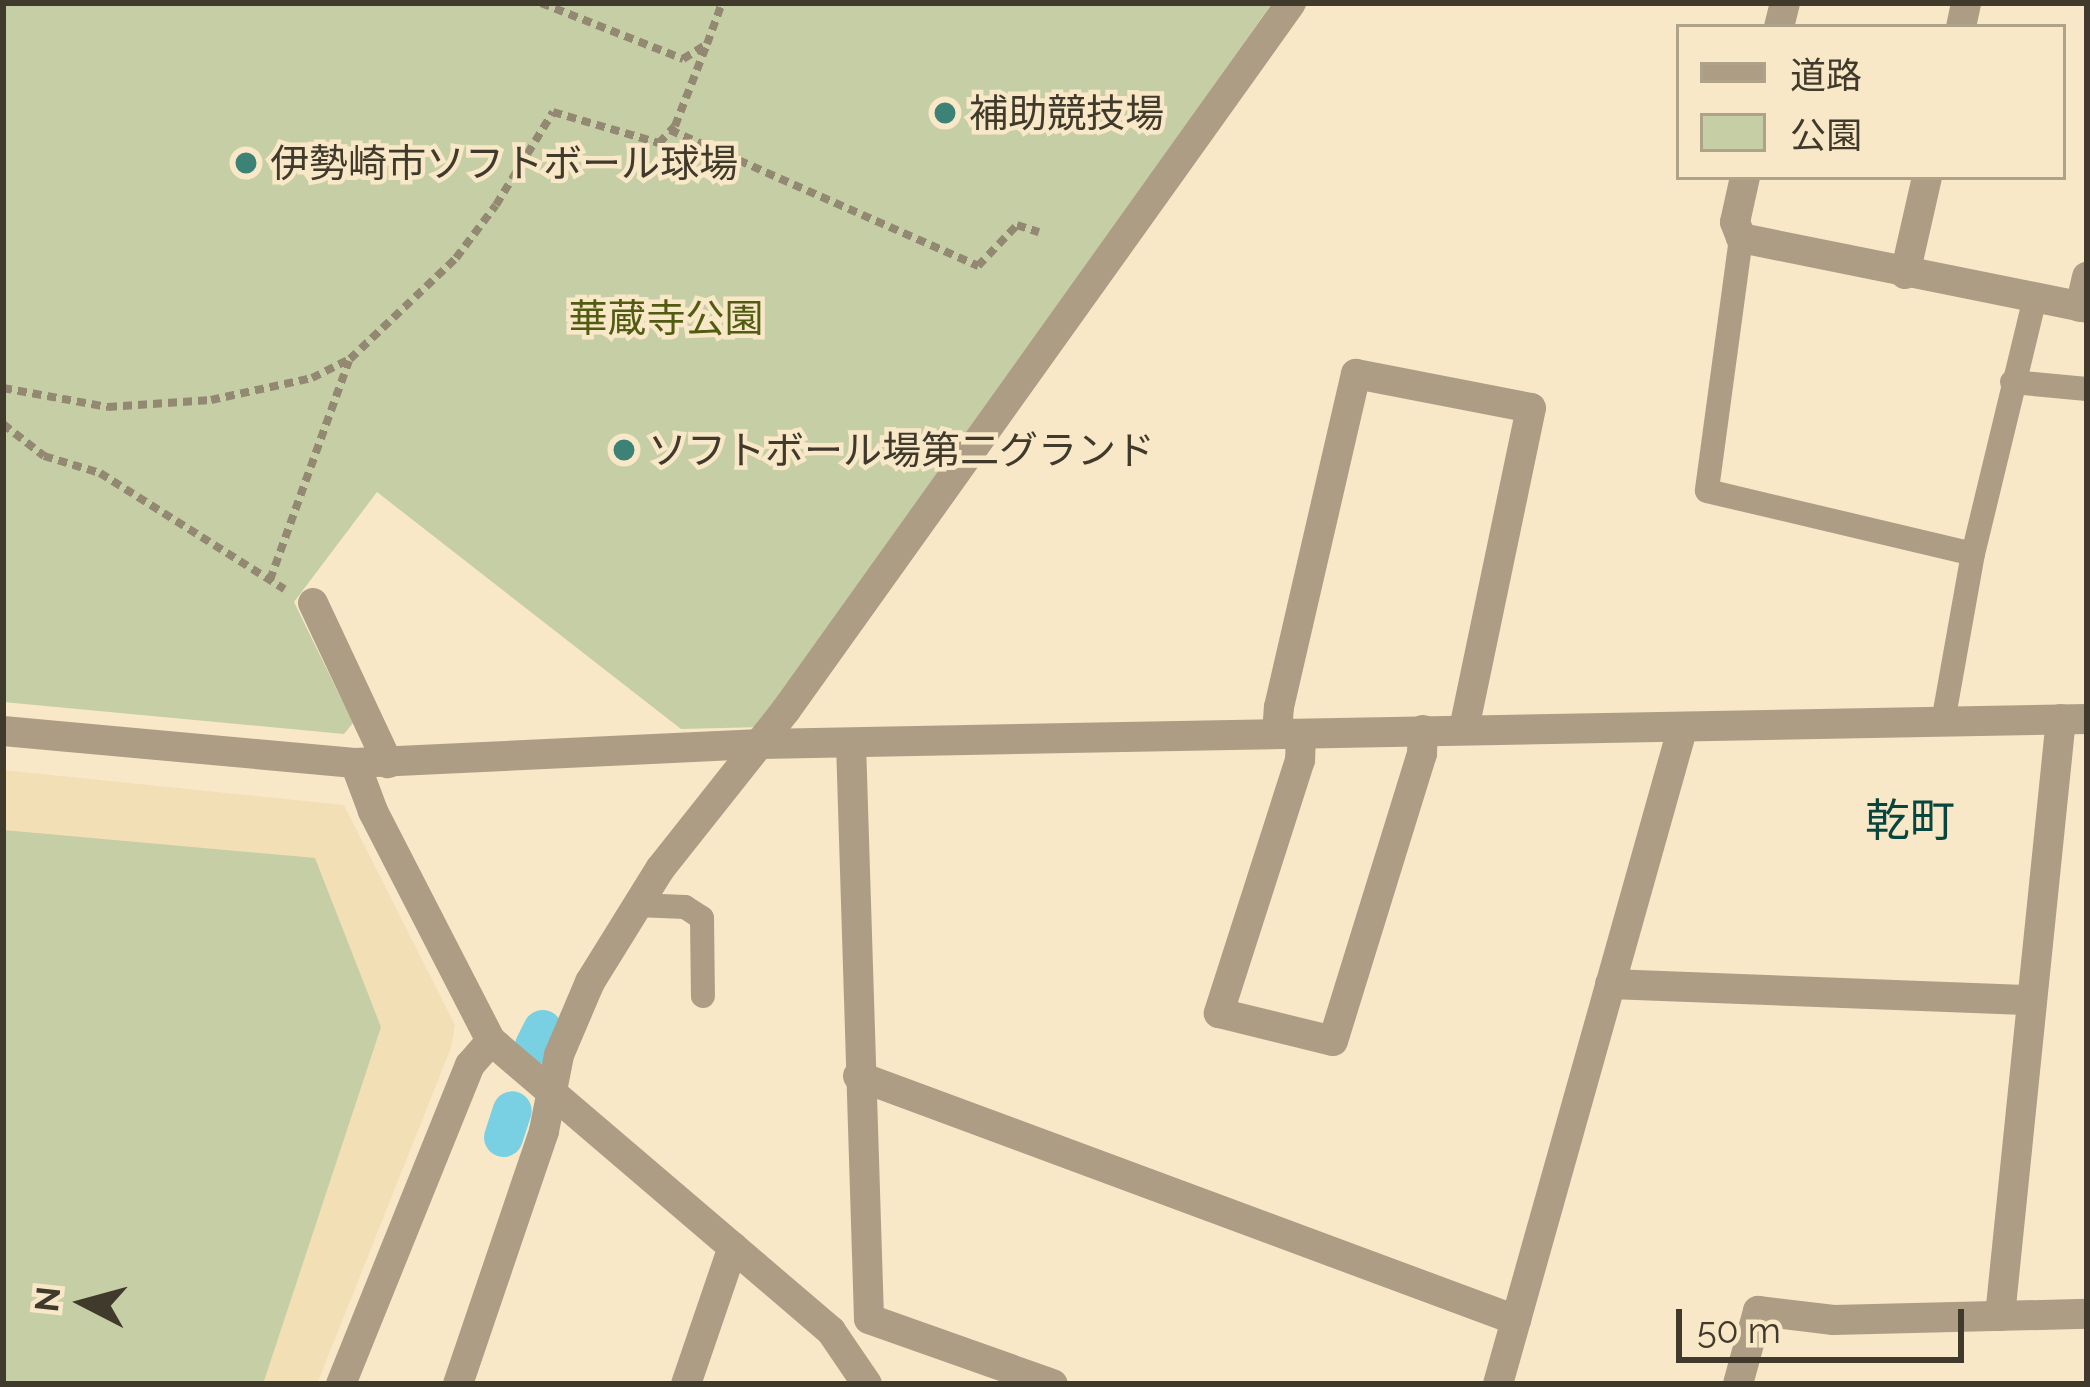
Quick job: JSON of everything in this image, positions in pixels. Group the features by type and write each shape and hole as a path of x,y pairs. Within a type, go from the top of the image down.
{"street":[{"path":"458,1384 544,1131 559,1055 590,982 636,905 1291,3"},
{"path":"1744,180 1735,222 1741,238 2035,298 2085,297"},
{"path":"1905,274 1926,180"},
{"path":"1423,730 1422,754 1334,1041 1219,1013 1300,760 1289,734 1356,374 1531,408 1464,728"},
{"path":"313,603 388,763"},
{"path":"3,731 388,763 756,745 2074,719 2032,1000 2000,1316"},
{"path":"1498,1384 1682,730"},
{"path":"851,743 869,1319 1053,1384"},
{"path":"355,763 373,812 491,1041 831,1331 867,1384"},
{"path":"1610,985 2032,1000"},
{"path":"341,1384 470,1065 491,1041"},
{"path":"858,1076 1516,1320"},
{"path":"686,1384 733,1247"},
{"path":"1738,1384 1758,1311 1833,1320 2087,1314"}],"lane":[{"path":"1741,238 1707,490 1973,554"},
{"path":"1942,722 1973,554 2035,298"},
{"path":"2012,382 2087,389"},
{"path":"636,905 685,908 702,918 703,996"}],"path":[{"path":"541,3 683,59 707,44"},
{"path":"3,388 108,407 211,400 312,378 350,359 456,257 496,205 553,112 659,142 670,130 722,3"},
{"path":"670,130 978,266 1017,225 1040,232"},
{"path":"270,580 350,359"},
{"path":"3,424 44,456 100,473 313,603"}],"shaded area":[{"path":"3,770 344,805 455,1025 451,1048 317,1384 3,1384"}],"green space":[{"name":"華蔵寺公園","path":"3,3 1272,3 762,727 681,729 377,492 294,602 353,723 344,734 3,702"},
{"path":"3,830 315,858 381,1027 263,1384 3,1384"}],"waterway":[{"path":"534,1045 542,1029"},
{"path":"503,1137 512,1110"}],"place":[{"name":"補助競技場","path":"945,113"},
{"name":"伊勢崎市ソフトボール球場","path":"246,163"},
{"name":"ソフトボール場第二グランド","path":"624,450"}],"district":[{"name":"乾町","path":"1910,821"}]}
